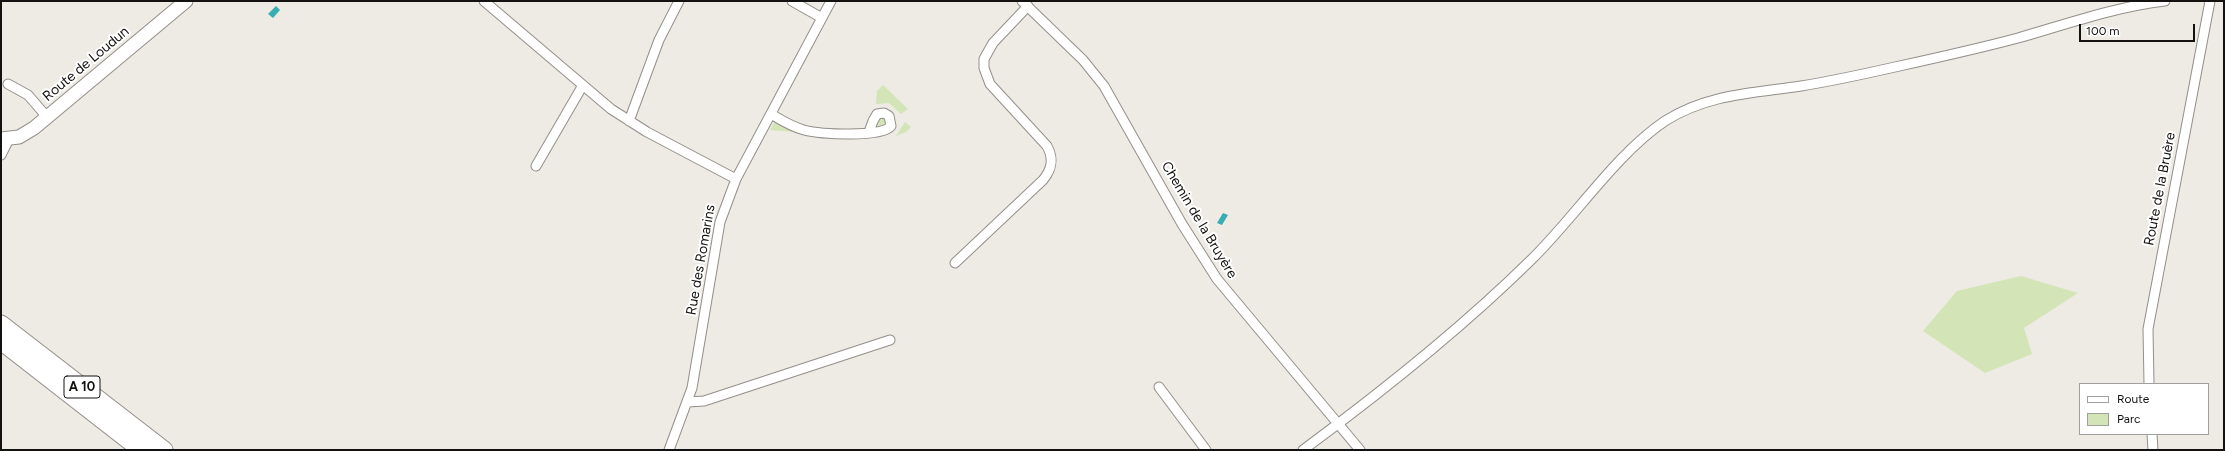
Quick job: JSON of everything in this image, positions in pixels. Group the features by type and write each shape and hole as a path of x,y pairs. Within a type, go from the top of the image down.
{"highway":[{"name":"A 10","path":"1,324 164,450"},
{"name":"A 10","path":"1,341 141,450"}],"main road":[{"name":"Route de Loudun","path":"5,139 27,133 186,1"}],"street":[{"path":"484,1 583,86 629,121 736,179"},
{"path":"629,121 650,62 679,1"},
{"path":"792,1 822,18"},
{"name":"Rue des Romarins","path":"669,450 688,402 695,373 720,222 736,179 831,1"},
{"path":"1303,450 1424,355 1509,281 1554,237 1633,149 1656,128 1676,115 1708,100 1728,95 1820,83 1996,44 2101,12 2165,1"},
{"name":"Route de la Bruère","path":"2150,383 2148,329 2210,1"},
{"path":"955,263 1043,180 1050,169 1052,158 1047,146 990,84 984,68 984,59 993,43 1025,4"},
{"name":"Chemin de la Bruyère","path":"1025,4 1079,56 1104,86 1182,224 1216,279 1360,450"},
{"path":"8,84 28,95 47,117"},
{"path":"536,166 583,86"},
{"path":"770,114 796,127 814,132 837,134 869,132"},
{"path":"1,155 5,139"},
{"path":"688,402 704,401 890,340"},
{"path":"1159,387 1206,450"},
{"path":"2152,435 2153,450"}],"green space":[{"path":"883,85 908,109 901,114 889,103 876,104 877,91"},
{"path":"884,116 888,125 879,128 876,123 877,119"},
{"path":"776,122 778,124 795,132 770,130"},
{"path":"905,122 911,127 906,132 896,136"},
{"path":"2021,276 2078,293 2024,328 2032,354 1985,373 1923,331 1957,291"}],"water":[{"path":"276,6 280,10 273,18 268,14"},
{"path":"1223,213 1228,215 1222,225 1217,223"}]}
